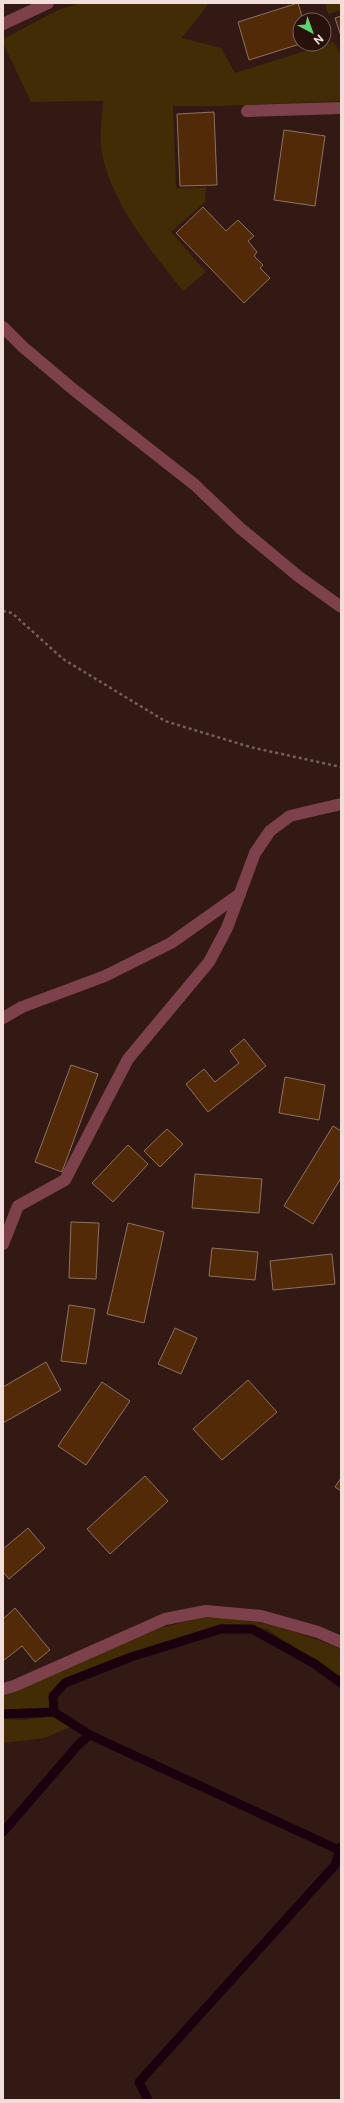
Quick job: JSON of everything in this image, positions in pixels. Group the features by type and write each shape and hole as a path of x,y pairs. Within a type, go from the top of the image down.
{"street":[{"path":"3,24 48,3"},
{"path":"247,111 341,108"},
{"path":"3,327 23,347 69,385 146,448 195,485 240,528 298,576 341,606"},
{"path":"3,1244 18,1206 65,1180 128,1059 209,962 227,928 255,853 270,831 290,816 341,804"},
{"path":"3,1018 22,1007 105,976 171,944 240,894"},
{"path":"3,1689 14,1686 165,1619 206,1611 261,1616 318,1632 341,1642"}],"path":[{"path":"3,611 12,613 63,659 165,721 250,747 341,767"}],"shaded area":[{"path":"80,3 209,3 182,38 221,48 235,73 302,52 332,52 332,43 334,42 341,55 341,101 220,106 173,106 176,188 206,187 205,202 171,232 206,272 183,291 158,260 135,227 115,192 107,173 101,148 103,101 31,102 3,43 3,39 58,10"},
{"path":"325,3 341,3 341,10 332,13 327,12"},
{"path":"221,1617 252,1621 282,1628 341,1649 341,1680 317,1661 266,1629 249,1625 221,1624 130,1653 62,1679 50,1694 49,1709 3,1711 3,1694 163,1627 202,1618"},
{"path":"55,1716 70,1727 45,1738 3,1743 3,1719 22,1720"}],"building":[{"path":"298,3 301,12 292,12 292,47 249,60 238,22"},
{"path":"341,16 341,36 335,18"},
{"path":"214,112 217,185 180,186 177,114"},
{"path":"284,130 325,136 315,206 274,200"},
{"path":"203,207 226,231 238,220 254,236 248,241 257,252 254,256 263,265 260,268 270,278 244,303 176,233"},
{"path":"244,1039 266,1066 208,1112 186,1084 204,1069 215,1082 239,1063 230,1051"},
{"path":"71,1065 98,1074 62,1172 35,1162"},
{"path":"285,1077 325,1085 319,1120 279,1113"},
{"path":"333,1126 341,1131 341,1178 313,1224 284,1206"},
{"path":"167,1129 183,1144 160,1167 144,1151"},
{"path":"128,1145 148,1164 113,1202 92,1183"},
{"path":"195,1174 262,1179 259,1213 192,1208"},
{"path":"71,1222 99,1223 96,1279 69,1278"},
{"path":"128,1223 164,1232 144,1323 107,1314"},
{"path":"212,1248 258,1252 255,1280 209,1276"},
{"path":"332,1254 335,1284 273,1290 270,1261"},
{"path":"69,1305 95,1309 86,1364 61,1361"},
{"path":"175,1328 197,1338 181,1374 158,1364"},
{"path":"46,1362 61,1390 3,1423 3,1387"},
{"path":"248,1380 277,1412 222,1460 193,1429"},
{"path":"102,1382 130,1401 86,1465 58,1446"},
{"path":"145,1476 168,1501 110,1554 87,1529"},
{"path":"341,1478 341,1491 335,1487"},
{"path":"28,1528 45,1548 9,1579 3,1572 3,1549"},
{"path":"15,1608 50,1650 35,1662 22,1646 3,1661 3,1619"}],"waterway":[{"path":"54,1712 53,1696 65,1683 131,1657 221,1629 252,1629 315,1664 341,1683"},
{"path":"3,1714 54,1712 90,1735 339,1850"},
{"path":"3,1832 79,1744 90,1735"},
{"path":"148,2100 139,2082 335,1865 341,1847"}]}
